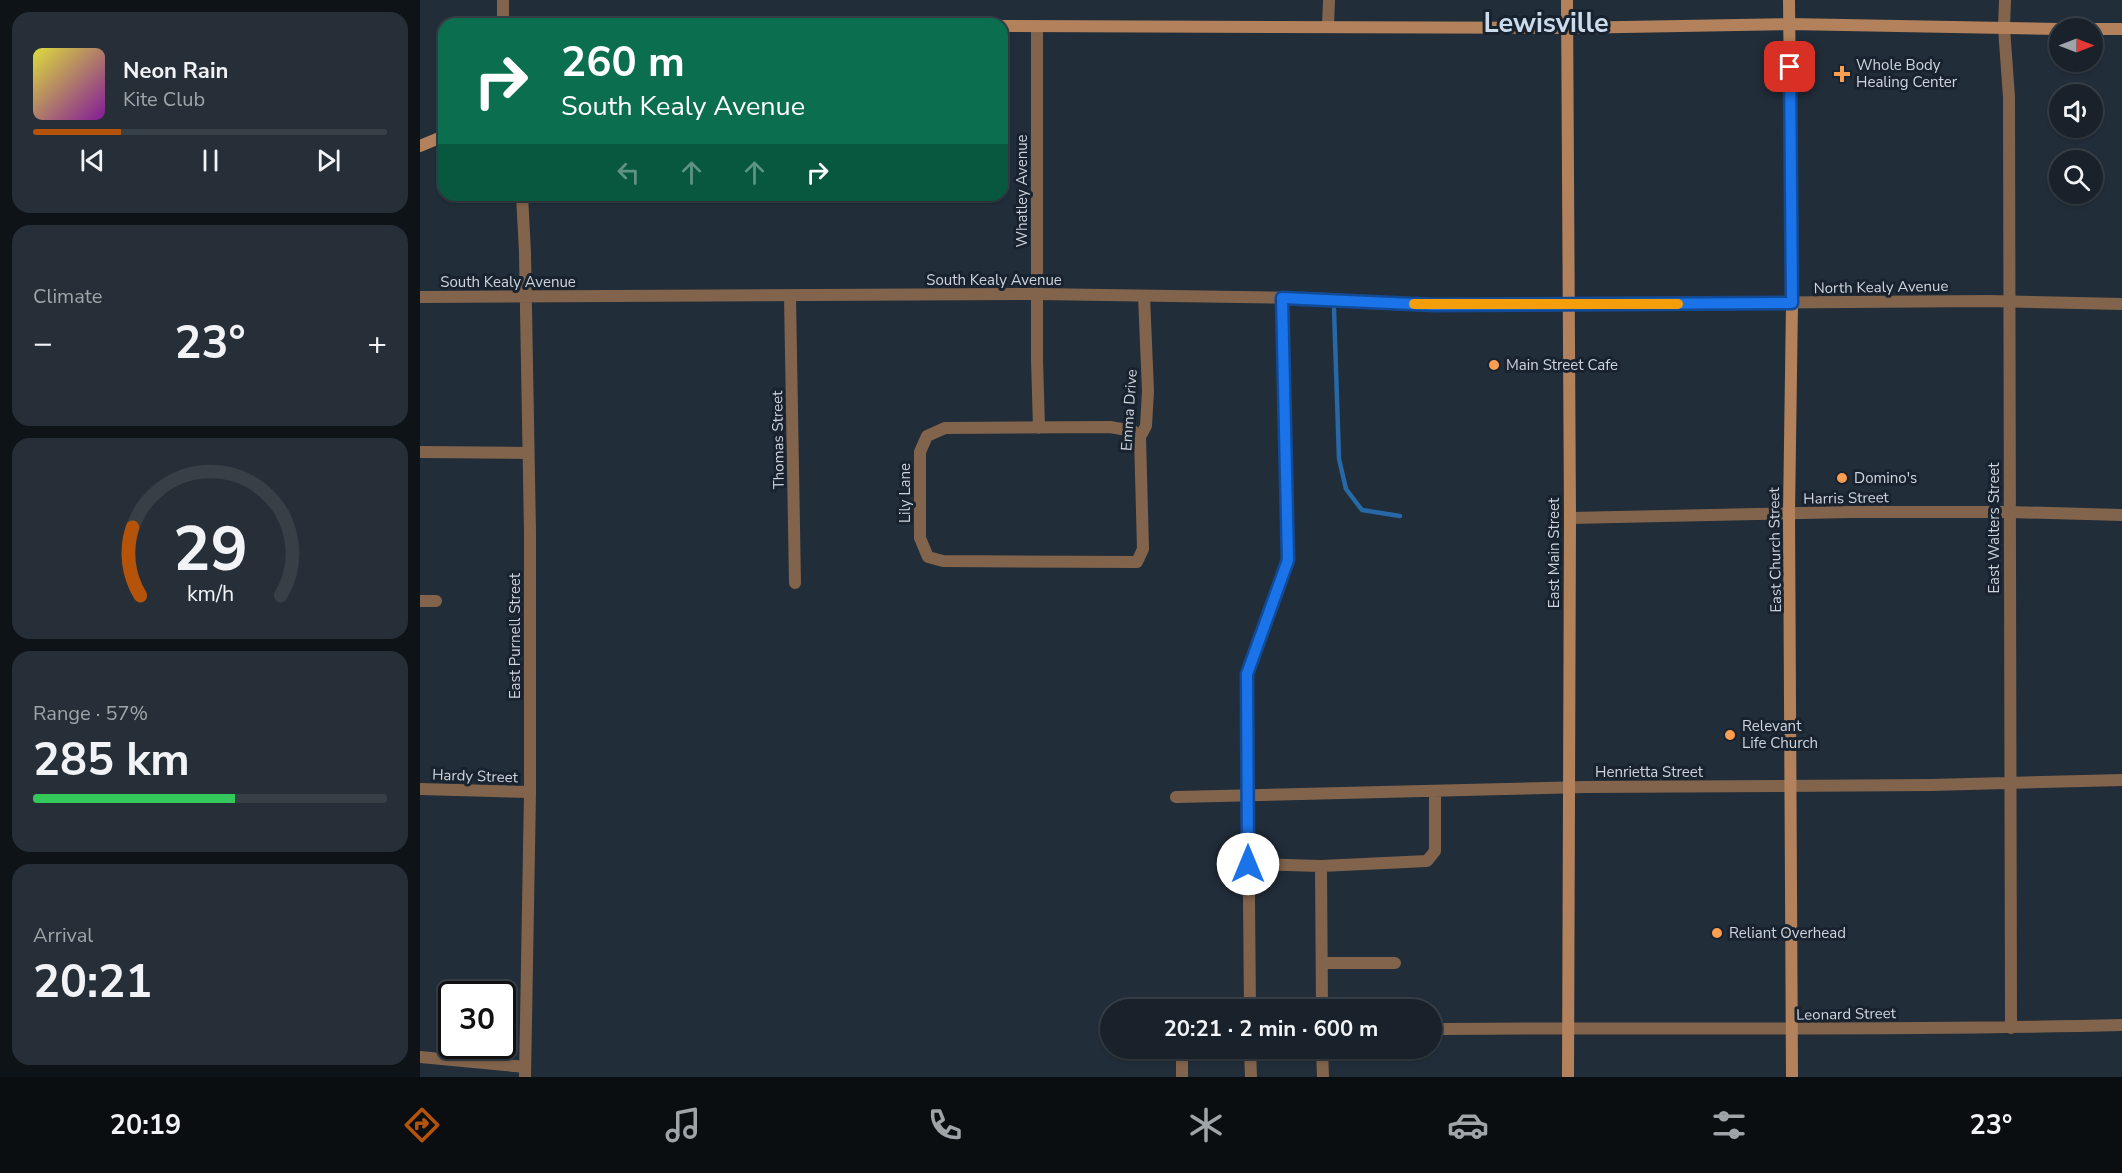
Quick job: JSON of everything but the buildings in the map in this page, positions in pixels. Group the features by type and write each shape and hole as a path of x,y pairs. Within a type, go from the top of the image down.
{"main road":[{"name":"East Main Street","path":"1567,0 1568,1077"},
{"name":"East Church Street","path":"1789,0 1792,303 1789,514 1792,1077"},
{"path":"1008,26 1567,28 1789,24 2049,29"},
{"path":"2103,29 2122,29"},
{"path":"420,146 438,138"}],"street":[{"path":"503,0 503,18"},
{"path":"1329,0 1329,26"},
{"name":"East Walters Street","path":"2005,0 2004,28 2009,97 2011,1028"},
{"name":"Whatley Avenue","path":"1036,26 1036,294 1039,428"},
{"name":"East Purnell Street","path":"522,201 530,532 530,792 525,1072"},
{"name":"South Kealy Avenue","path":"420,297 1036,294 1282,298 1434,305 1567,305"},
{"name":"Thomas Street","path":"790,296 795,583"},
{"name":"Emma Drive","path":"1137,562 1143,549 1140,437 1146,426 1148,391 1144,296"},
{"path":"1250,999 1247,674 1288,560 1282,298"},
{"name":"North Kealy Avenue","path":"1567,305 1992,300 2009,303 2122,304"},
{"name":"Lily Lane","path":"1137,562 943,561 928,557 920,538 920,452 927,436 945,428 1110,426 1132,431 1140,437"},
{"path":"420,452 527,453"},
{"name":"Harris Street","path":"1569,518 1850,512 2122,515"},
{"path":"420,601 435,601"},
{"name":"Henrietta Street","path":"1176,797 1568,787 1791,786 2122,780"},
{"name":"Hardy Street","path":"420,789 530,792"},
{"path":"1248,864 1321,866 1427,861 1435,851 1435,791"},
{"path":"1321,866 1322,999"},
{"path":"1322,963 1395,963"},
{"name":"Leonard Street","path":"1442,1029 1792,1030 2122,1025"},
{"path":"420,1057 525,1072"},
{"path":"1182,1059 1182,1077"},
{"path":"1250,1059 1251,1077"},
{"path":"1322,1059 1323,1077"}],"waterway":[{"path":"1334,309 1339,459 1346,489 1362,510 1400,516"}],"slow traffic":[{"path":"1414,304 1678,304"}],"place":[{"name":"Whole Body Healing Center","path":"1842,74"},
{"name":"Main Street Cafe","path":"1494,365"},
{"name":"Domino's","path":"1842,478"},
{"name":"Relevant Life Church","path":"1730,735"},
{"name":"Reliant Overhead","path":"1717,933"}],"district":[{"name":"Lewisville","path":"1546,23"}],"route":[{"path":"1248,864 1247,674 1288,560 1282,298 1434,305 1792,303 1790,67"}]}
